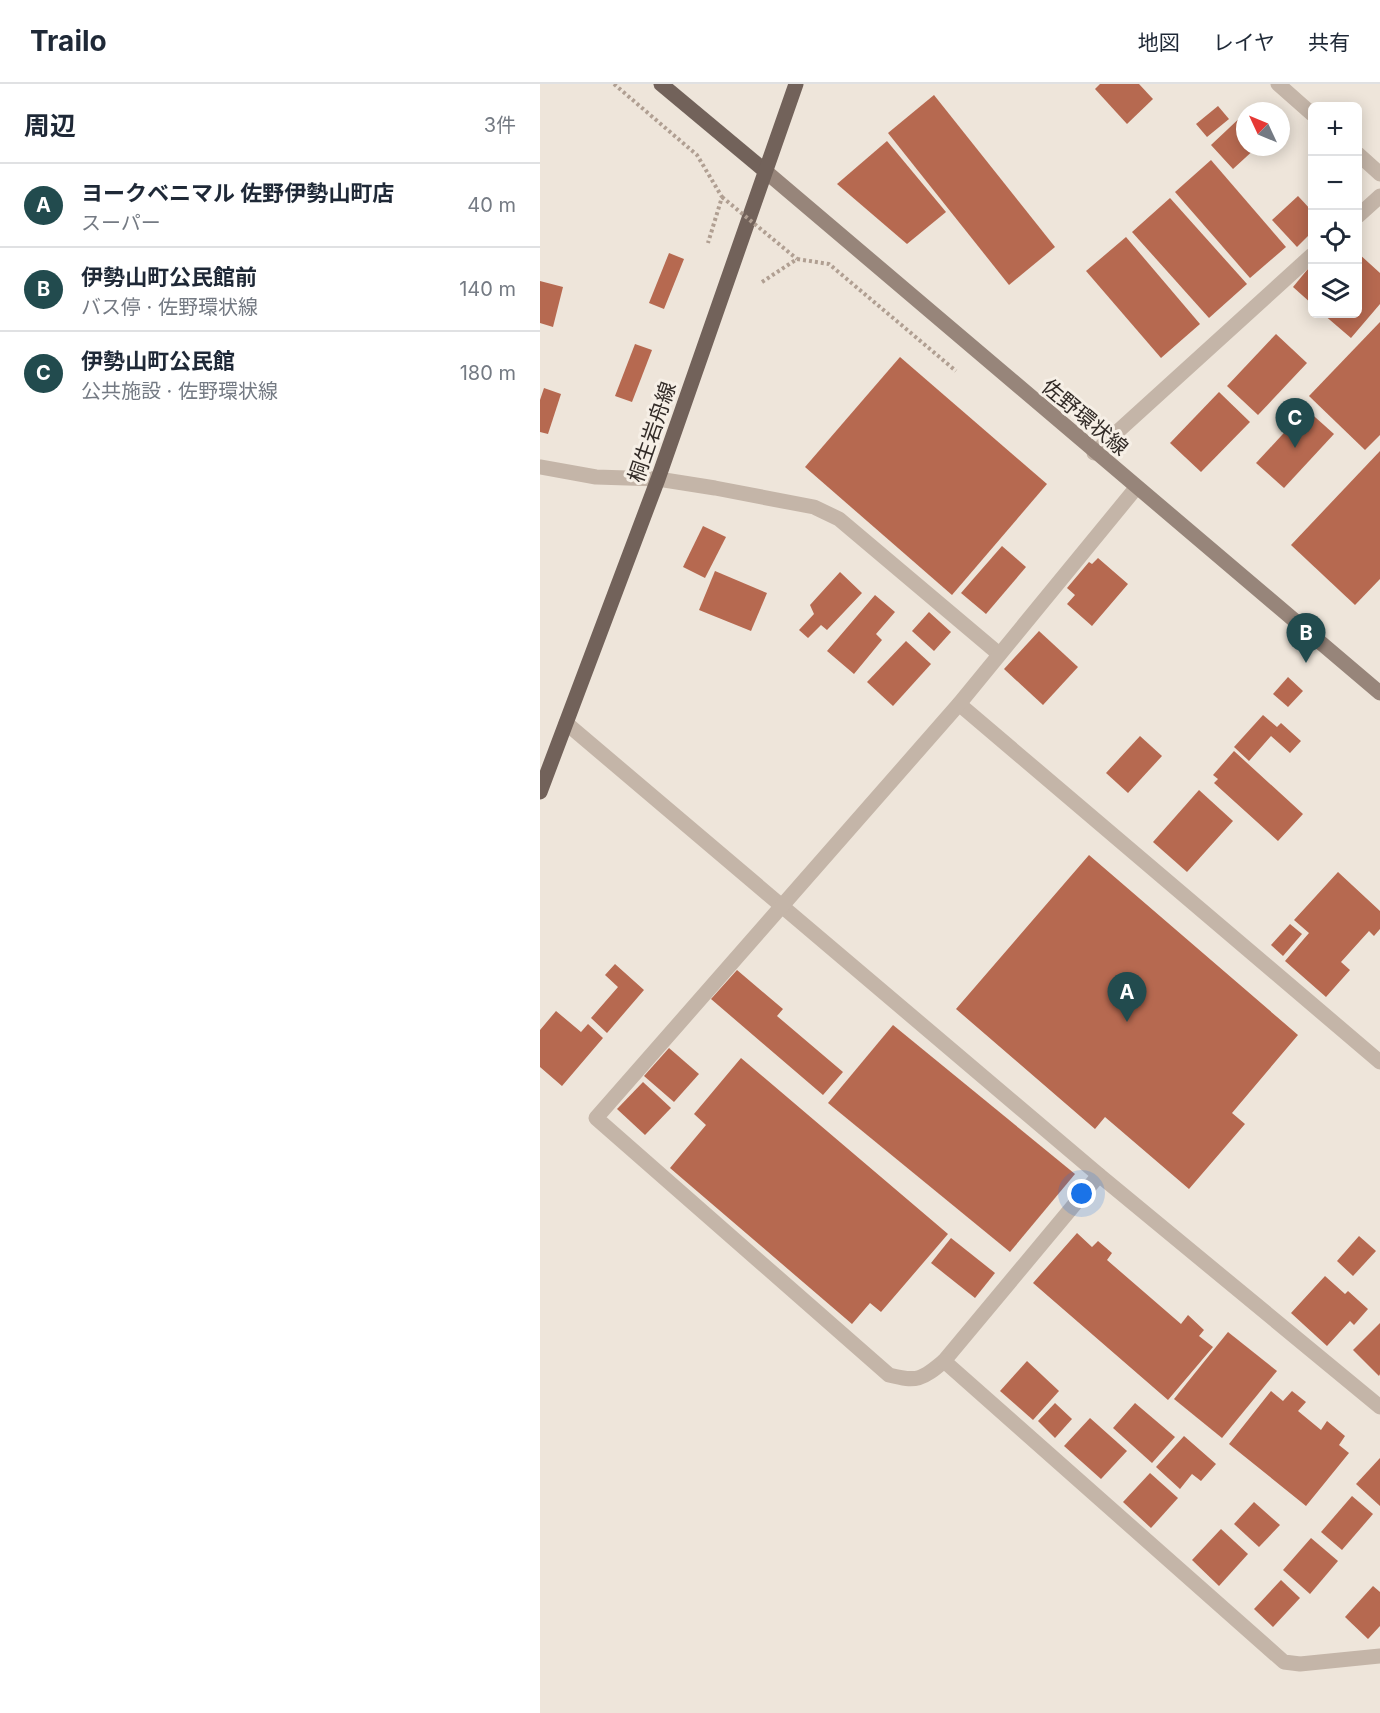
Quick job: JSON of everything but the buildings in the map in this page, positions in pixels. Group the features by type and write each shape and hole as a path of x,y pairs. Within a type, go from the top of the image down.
{"main road":[{"path":"662,84 765,170"},
{"name":"桐生岩舟線","path":"540,792 658,479 796,84"},
{"name":"佐野環状線","path":"765,170 1094,453 1380,693"}],"street":[{"path":"1278,84 1308,110"},
{"path":"1360,156 1380,174"},
{"path":"1362,212 1380,196"},
{"path":"1094,453 1308,259"},
{"path":"540,467 596,477 658,479 814,507 839,519 999,654"},
{"path":"1099,1175 944,1361 927,1375 912,1381 889,1375 596,1118 959,704 1136,488"},
{"path":"959,704 1380,1062"},
{"path":"566,723 1099,1175 1380,1407"},
{"path":"944,1361 1284,1662 1300,1664 1380,1656"}],"path":[{"path":"614,84 697,155 722,197 797,259 829,264 956,370"},
{"path":"708,243 722,197"},
{"path":"762,282 797,259"}],"place":[{"name":"伊勢山町公民館","path":"1295,448"},
{"name":"伊勢山町公民館前","path":"1306,663"},
{"name":"ヨークベニマル 佐野伊勢山町店","path":"1127,1022"}]}
